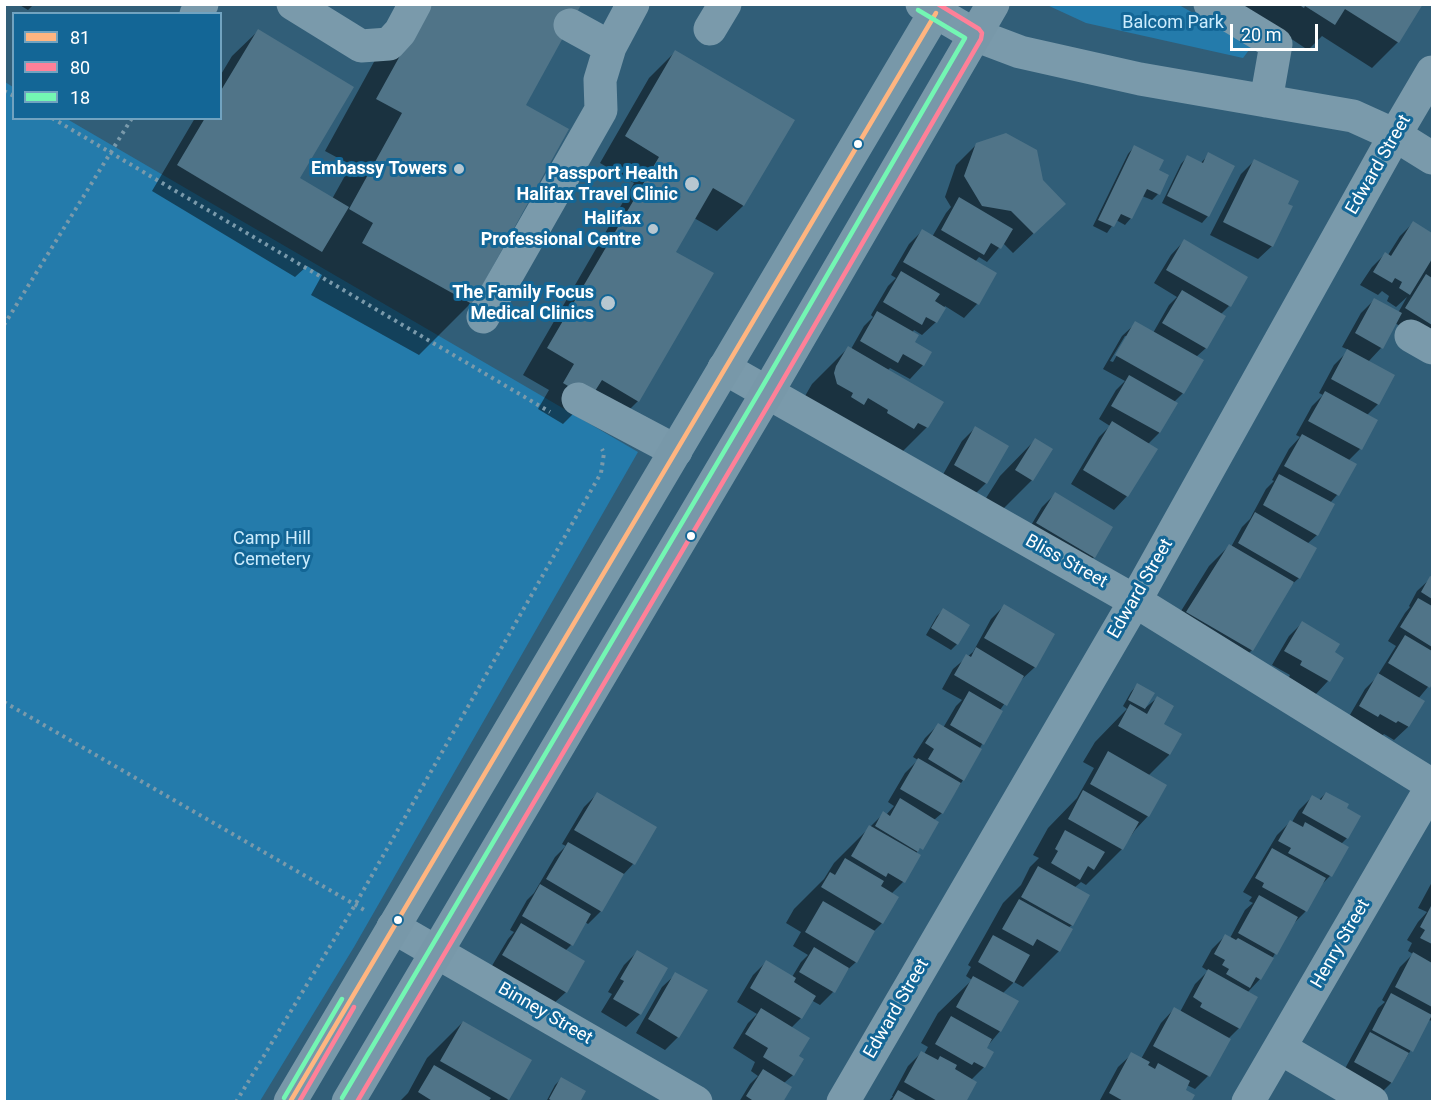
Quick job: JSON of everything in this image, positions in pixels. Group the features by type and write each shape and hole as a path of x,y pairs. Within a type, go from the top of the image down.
{"main road":[{"path":"348,1101 993,4"},
{"path":"290,1101 676,451 933,7"}],"street":[{"path":"293,4 361,46 389,44 400,32 415,4"},
{"path":"483,317 601,110 600,80 610,47 633,4"},
{"path":"1210,4 1276,44 1266,101"},
{"path":"933,7 975,35 1020,52 1140,79 1353,116 1395,135 1432,158"},
{"path":"570,25 610,47"},
{"name":"Edward Street","path":"843,1101 1135,601 1432,72"},
{"name":"Bliss Street","path":"724,368 1135,601 1432,786"},
{"path":"567,408 676,451"},
{"name":"Henry Street","path":"1248,1101 1432,786"},
{"name":"Binney Street","path":"393,927 696,1101"},
{"path":"1280,1048 1372,1101"}],"path":[{"path":"55,120 567,408"},
{"path":"4,326 131,120"},
{"path":"236,1101 355,904 601,473 604,453 601,447"},
{"path":"4,702 393,927"}],"green space":[{"name":"Balcom Park","path":"1047,5 1179,5 1252,46 1243,58 1086,23"},
{"name":"Camp Hill Cemetery","path":"5,82 12,86 12,120 69,120 638,452 354,947 260,1101 5,1102"}],"building":[{"path":"1298,4 1423,4 1399,43 1345,9 1335,25"},
{"name":"Embassy Towers","path":"428,5 581,5 526,105 569,129 472,304 362,243 373,223 349,209 402,113 376,99"},
{"path":"258,29 354,87 300,178 349,207 322,252 177,165 204,120 222,120 222,89"},
{"name":"Halifax Professional Centre","path":"675,50 795,120 744,206 713,188 676,252 714,273 639,402 602,380 590,399 563,383 574,364 547,348 659,157 625,136"},
{"path":"1006,133 1037,150 1043,180 1066,204 1034,234 1011,211 982,206 964,176 976,143"},
{"path":"1134,145 1164,160 1159,170 1169,175 1160,195 1147,189 1132,219 1121,214 1114,227 1098,220"},
{"path":"1208,152 1235,166 1209,217 1167,196 1187,155 1203,163"},
{"path":"1254,159 1299,181 1288,204 1293,206 1273,247 1223,222"},
{"path":"959,197 1013,229 1001,249 991,243 984,255 941,230"},
{"path":"1413,221 1432,233 1432,259 1410,295 1399,288 1402,282 1395,278 1392,283 1373,272 1385,252 1391,256"},
{"path":"922,229 997,273 979,305 903,262"},
{"path":"1184,239 1248,277 1231,307 1166,270"},
{"path":"901,271 940,294 935,301 946,308 937,323 926,317 922,325 883,302"},
{"path":"1426,274 1432,278 1432,325 1405,308"},
{"path":"1182,290 1226,316 1207,349 1162,323"},
{"path":"1374,298 1402,313 1383,349 1355,333"},
{"path":"877,311 919,335 915,342 932,352 924,366 903,354 898,363 860,341"},
{"path":"1135,321 1204,360 1184,394 1115,355"},
{"path":"848,346 944,402 928,428 918,423 914,429 887,413 888,410 868,398 864,405 851,397 853,393 837,384 834,373 836,366"},
{"path":"1347,349 1395,375 1379,405 1331,379"},
{"path":"1129,375 1178,403 1160,433 1111,406"},
{"path":"1325,391 1378,420 1362,450 1308,421"},
{"path":"1112,421 1158,449 1128,497 1083,470"},
{"path":"975,426 1009,446 987,484 954,465"},
{"path":"1302,434 1357,464 1339,496 1284,466"},
{"path":"1035,438 1053,449 1033,481 1015,470"},
{"path":"1279,474 1335,504 1318,536 1263,505"},
{"path":"1055,492 1113,527 1095,558 1036,523"},
{"path":"1255,512 1317,548 1300,579 1238,543"},
{"path":"1229,544 1294,582 1253,651 1186,612"},
{"path":"1430,576 1432,577 1432,599 1421,592"},
{"path":"1418,598 1432,606 1432,647 1400,627"},
{"path":"1004,604 1055,634 1036,668 984,638"},
{"path":"943,608 970,625 958,645 931,628"},
{"path":"1302,621 1340,644 1335,652 1344,658 1330,682 1300,665 1302,661 1284,651"},
{"path":"1405,635 1432,651 1430,688 1388,663"},
{"path":"976,647 1024,676 1007,706 954,675 966,654 971,657"},
{"path":"1378,673 1425,701 1409,727 1380,714 1378,717 1359,706"},
{"path":"1137,683 1155,693 1145,709 1128,700"},
{"path":"969,691 1003,711 984,745 950,725"},
{"path":"1157,696 1174,706 1164,724 1182,734 1170,755 1118,726 1130,704 1147,714"},
{"path":"938,723 982,749 964,781 928,759 934,749 925,743"},
{"path":"1108,751 1167,785 1149,817 1090,784"},
{"path":"918,758 961,783 943,814 900,789"},
{"path":"1083,790 1139,822 1123,850 1068,819"},
{"path":"597,792 657,827 635,865 574,830"},
{"path":"1326,792 1349,804 1347,808 1361,816 1348,839 1302,813 1312,795 1321,800"},
{"path":"900,798 939,822 923,850 920,848 918,852 875,826 883,811 890,816"},
{"path":"1290,820 1303,827 1305,822 1349,847 1332,877 1288,853 1291,848 1278,841"},
{"path":"869,825 921,855 905,883 888,873 886,877 851,856"},
{"path":"1065,830 1105,852 1094,870 1088,866 1080,880 1051,863"},
{"path":"568,842 624,874 602,912 546,879"},
{"path":"1272,848 1326,878 1307,912 1262,887 1264,883 1255,878"},
{"path":"845,858 884,881 881,886 899,897 883,924 821,887 830,872 835,875"},
{"path":"1038,866 1090,895 1073,926 1021,897"},
{"path":"540,884 591,914 573,946 522,916"},
{"path":"1259,895 1298,917 1277,955 1238,933"},
{"path":"1019,899 1073,929 1060,952 1037,939 1033,946 1002,929"},
{"path":"823,901 875,931 857,963 805,932"},
{"path":"1431,906 1432,944 1420,938 1425,930 1420,927"},
{"path":"521,923 585,961 567,993 502,955"},
{"path":"1225,934 1236,940 1238,938 1274,958 1261,980 1256,977 1250,988 1226,974 1229,969 1222,965 1225,960 1214,954"},
{"path":"993,935 1030,955 1014,983 978,962"},
{"path":"814,947 849,968 835,993 799,972"},
{"path":"637,950 668,968 641,1015 613,999 624,981 620,979"},
{"path":"1413,952 1432,963 1432,1007 1395,987"},
{"path":"766,960 796,978 794,982 816,996 802,1019 750,988"},
{"path":"1208,969 1258,997 1240,1029 1200,1007 1202,1003 1193,997"},
{"path":"675,972 708,990 679,1038 648,1019"},
{"path":"973,976 1019,1001 1001,1032 956,1007"},
{"path":"1391,993 1432,1015 1413,1052 1372,1030"},
{"path":"1174,1007 1231,1039 1210,1077 1153,1046"},
{"path":"761,1008 810,1038 799,1056 804,1059 794,1076 763,1057 768,1048 745,1034"},
{"path":"951,1016 992,1039 987,1048 994,1052 985,1068 974,1062 972,1065 935,1044"},
{"path":"463,1021 532,1060 509,1100 440,1061"},
{"path":"1370,1032 1409,1053 1392,1083 1354,1062"},
{"path":"921,1051 938,1060 940,1056 957,1065 955,1069 977,1082 966,1102 939,1102 904,1082"},
{"path":"1131,1052 1150,1062 1148,1065 1155,1069 1158,1063 1190,1081 1186,1090 1195,1095 1191,1102 1125,1102 1109,1093"},
{"path":"434,1065 491,1098 488,1102 434,1102 418,1092"},
{"path":"763,1069 792,1087 783,1102 755,1102 746,1096"},
{"path":"561,1077 586,1091 580,1102 554,1102 549,1099"},
{"path":"898,1090 919,1102 891,1102"}],"transit line":[{"name":"80","path":"357,1102 773,397 981,39 982,33 979,29 938,4"},
{"name":"18","path":"342,1098 761,389 965,38 918,10"},
{"name":"81","path":"290,1102 936,13"},
{"name":"18","path":"284,1098 342,999"},
{"name":"80","path":"299,1102 354,1007"}],"place":[{"name":"Embassy Towers","path":"459,169"},
{"name":"Passport Health Halifax Travel Clinic","path":"692,184"},
{"name":"Halifax Professional Centre","path":"653,229"},
{"name":"The Family Focus Medical Clinics","path":"608,303"}]}
